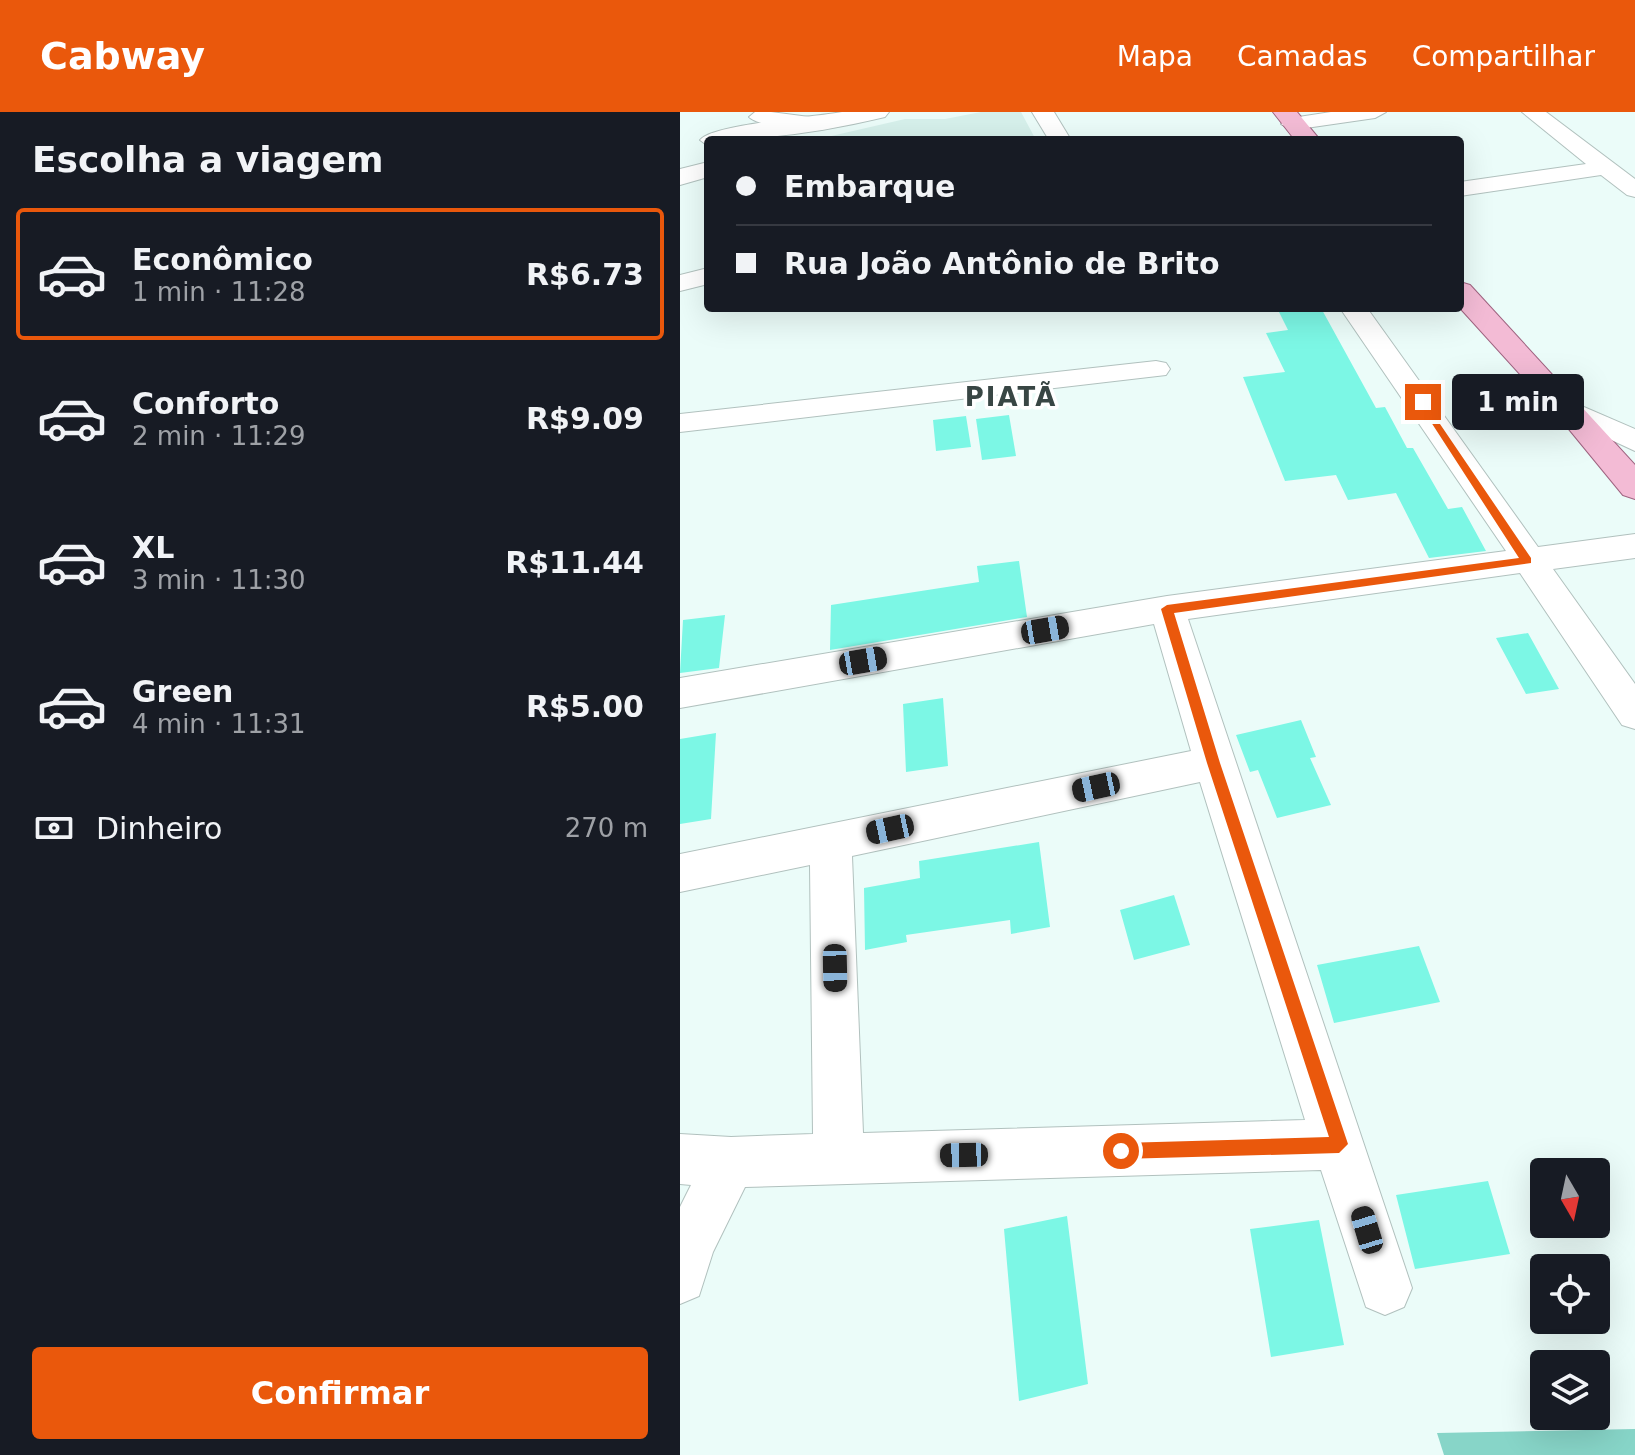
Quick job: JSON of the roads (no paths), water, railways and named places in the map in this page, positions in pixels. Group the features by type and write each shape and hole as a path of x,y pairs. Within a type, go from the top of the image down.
{"main road":[{"path":"1464,295 1570,410 1635,487"}],"street":[{"path":"1043,112 1058,136"},
{"path":"1295,125 1375,112"},
{"path":"1533,112 1624,180"},
{"path":"743,136 868,113"},
{"path":"724,136 759,114 817,124"},
{"path":"794,136 817,124"},
{"path":"680,177 704,170"},
{"path":"1464,189 1624,180"},
{"path":"680,283 704,277"},
{"path":"1356,312 1423,402 1527,561 1635,714"},
{"path":"680,423 1156,369"},
{"path":"1570,410 1635,441"},
{"path":"680,693 1167,609 1635,546"},
{"path":"1167,609 1385,1288"},
{"path":"680,873 1214,763"},
{"path":"831,841 839,1159"},
{"path":"680,1159 731,1162 1339,1144"},
{"path":"680,1277 688,1246 731,1162"}],"district":[{"name":"PIATÃ","path":"1011,397"}]}
